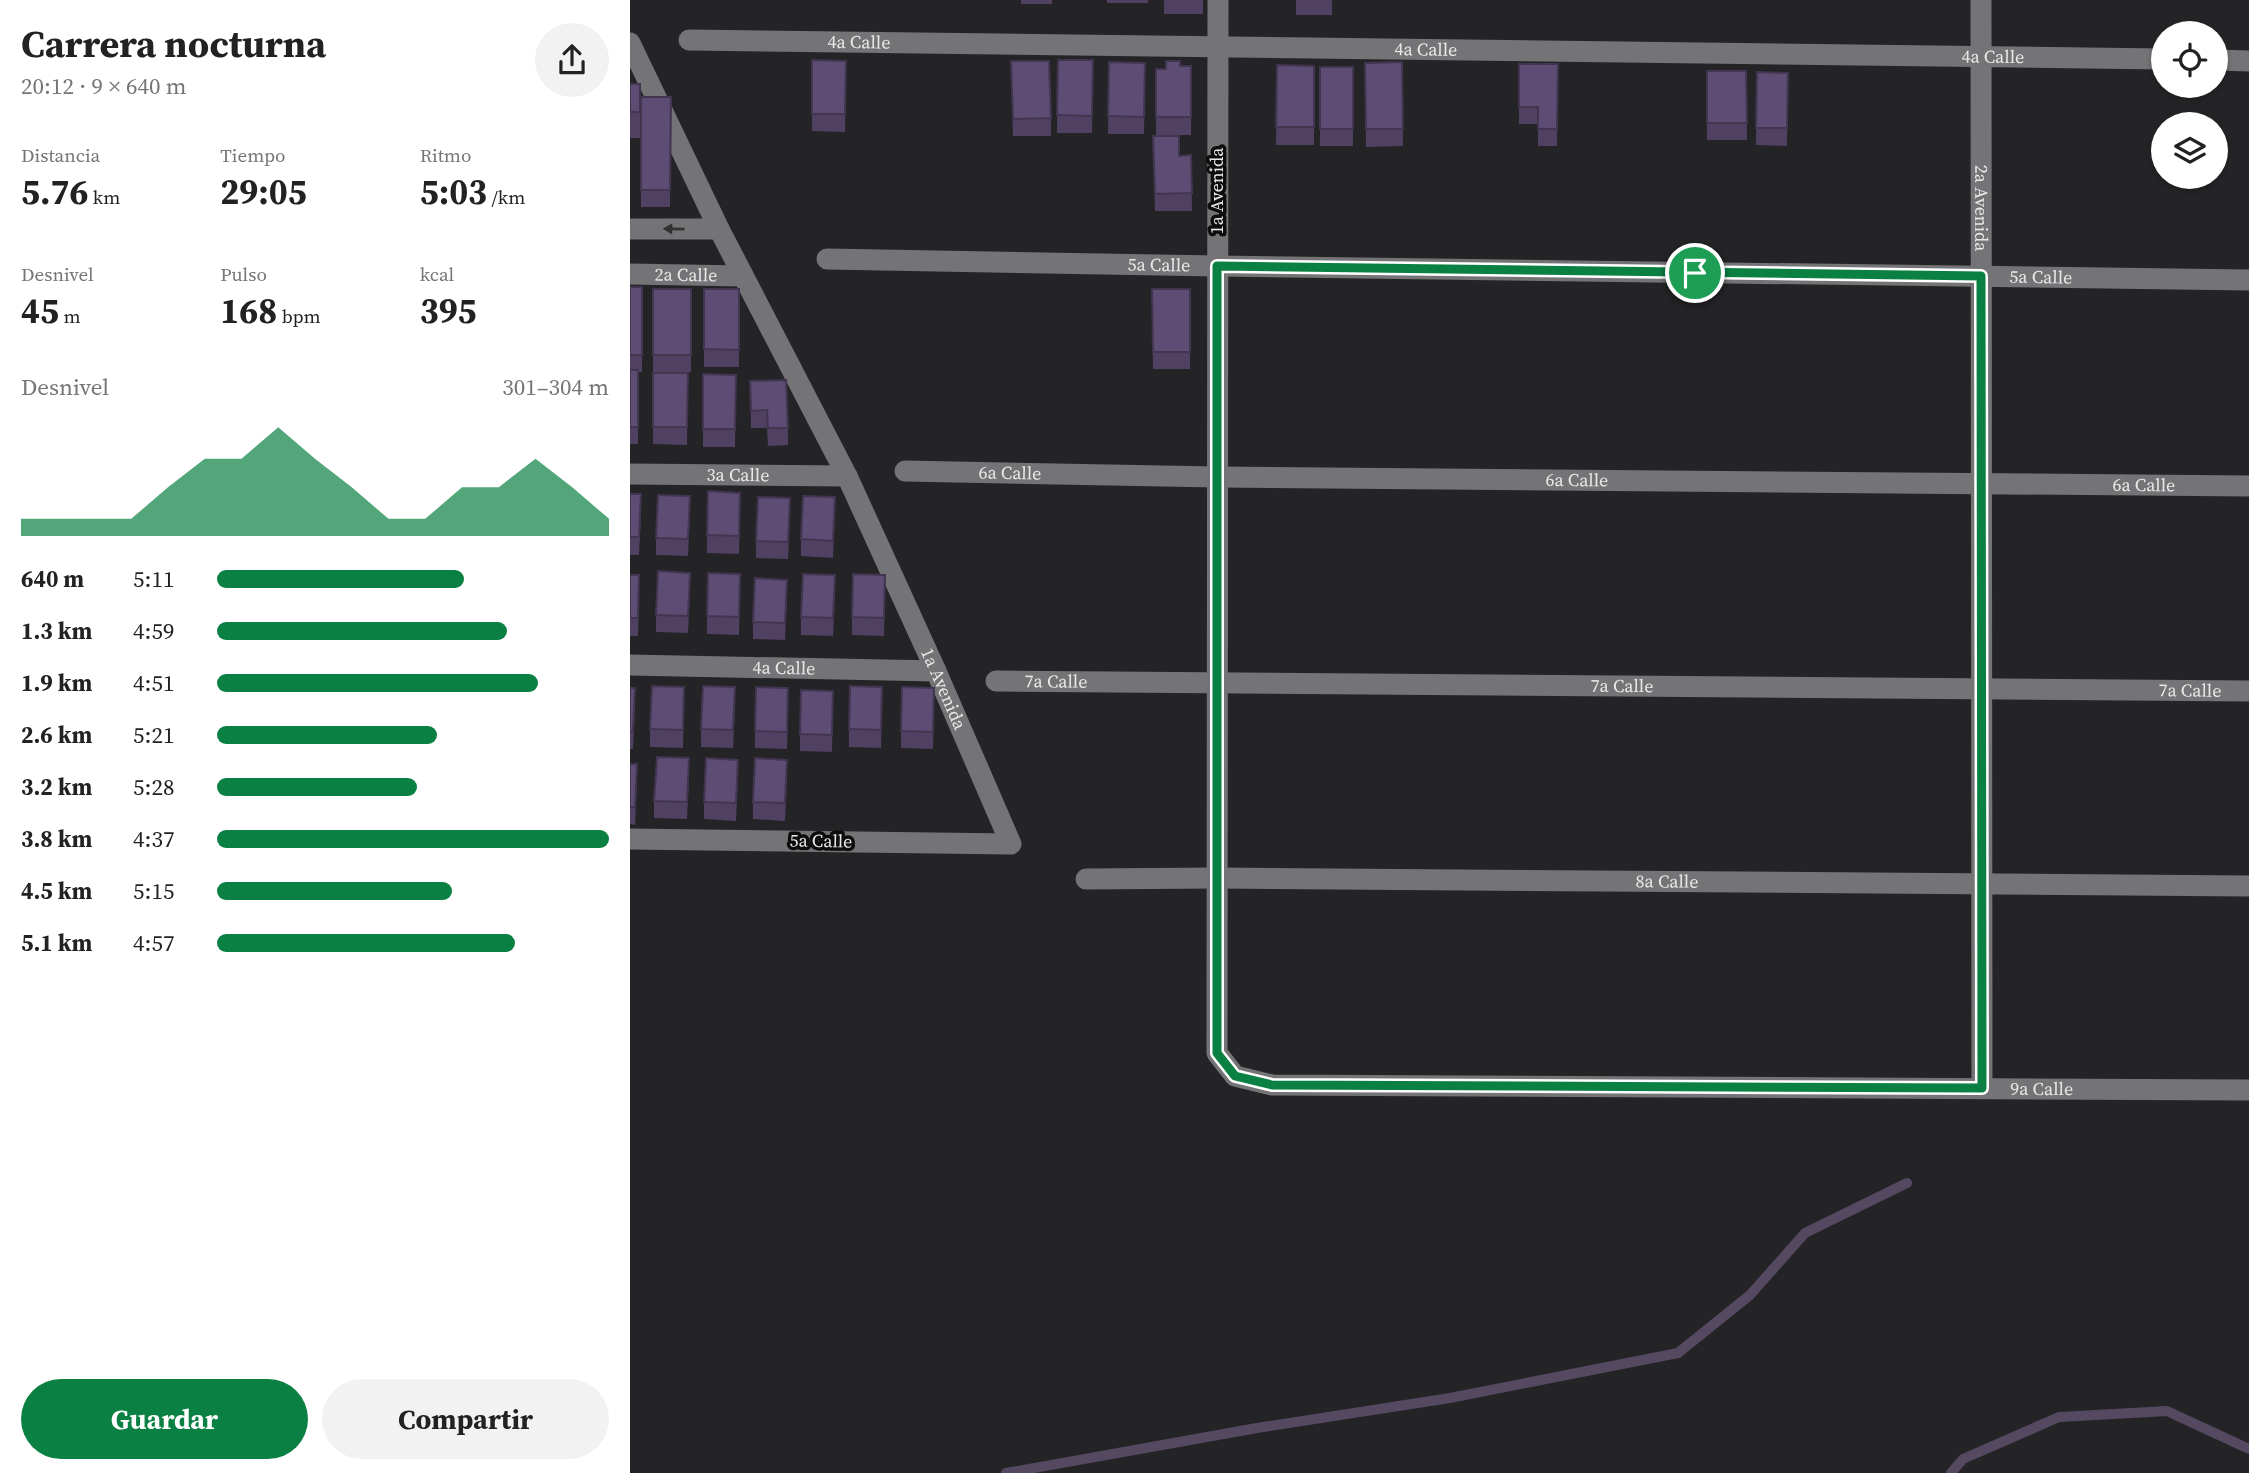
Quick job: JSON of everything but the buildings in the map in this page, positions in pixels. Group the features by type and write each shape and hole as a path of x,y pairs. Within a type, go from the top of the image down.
{"street":[{"name":"1a Avenida","path":"1217,1053 1218,0"},
{"name":"2a Avenida","path":"1981,0 1982,1088"},
{"name":"4a Calle","path":"689,40 2151,60"},
{"name":"1a Avenida","path":"630,43 719,229 847,476 1012,844"},
{"path":"2228,60 2249,61"},
{"path":"630,229 719,229"},
{"name":"5a Calle","path":"827,259 2249,280"},
{"name":"2a Calle","path":"630,274 743,276"},
{"name":"6a Calle","path":"905,471 1217,477 2249,486"},
{"name":"3a Calle","path":"630,474 847,476"},
{"name":"4a Calle","path":"630,665 936,671"},
{"name":"7a Calle","path":"996,681 2249,691"},
{"name":"5a Calle","path":"630,839 1012,844"},
{"name":"8a Calle","path":"1086,879 2249,886"},
{"name":"9a Calle","path":"1217,1053 1235,1076 1272,1085 2249,1090"}],"waterway":[{"path":"1006,1473 1257,1428 1450,1398 1678,1353 1750,1295 1805,1233 1907,1183"},
{"path":"1951,1473 1963,1459 2059,1417 2167,1411 2249,1449"}],"route":[{"path":"1217,266 1695,273 1981,276 1982,1088 1272,1085 1235,1076 1217,1053 1217,266"}]}
